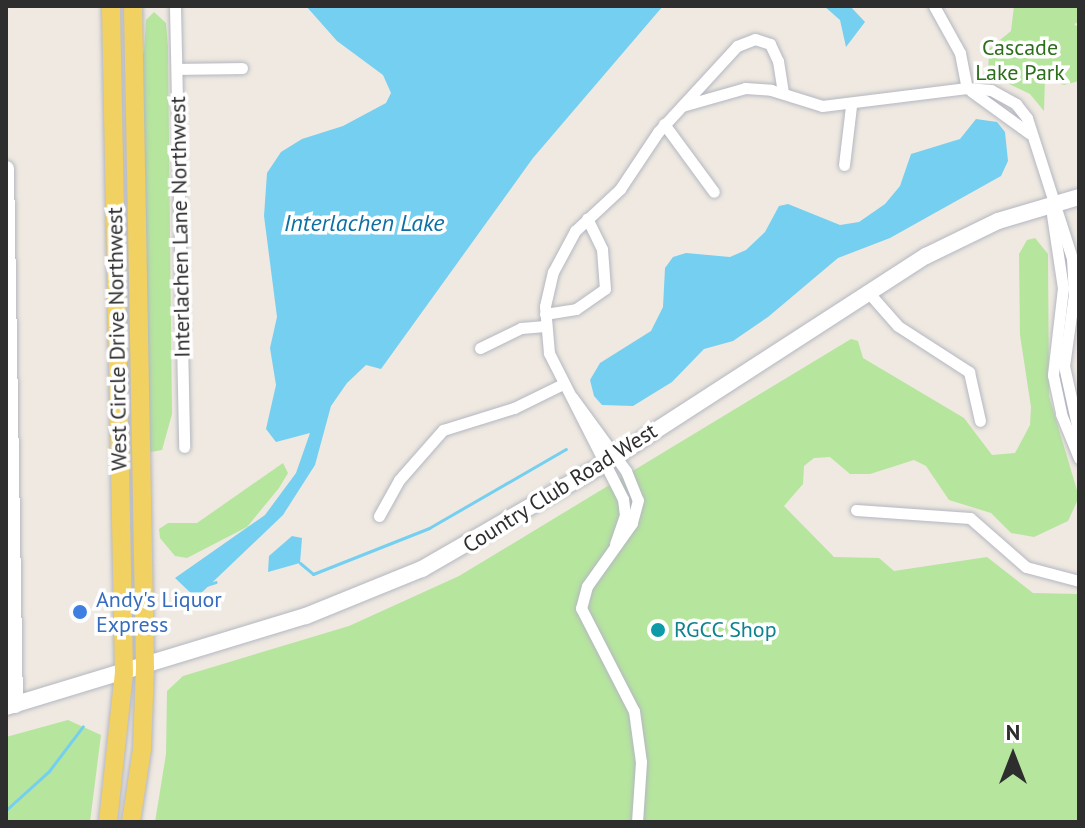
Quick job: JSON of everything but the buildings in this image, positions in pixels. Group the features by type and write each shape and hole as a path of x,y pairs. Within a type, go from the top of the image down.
{"main road":[{"name":"West Circle Drive Northwest","path":"108,822 124,673 111,6"},
{"name":"West Circle Drive Northwest","path":"131,822 142,749 145,666 133,6"},
{"path":"6,169 11,706"},
{"name":"Country Club Road West","path":"11,706 124,673 393,582 477,541 610,460 868,292 954,241 1051,204 1079,197"}],"street":[{"name":"Interlachen Lane Northwest","path":"175,6 184,447"},
{"path":"934,6 960,53 967,88"},
{"path":"637,822 641,762 634,711 581,608 587,586 638,507 636,492 610,460 561,385 545,320 556,264 587,218 620,189 664,124 749,39 774,48 783,93"},
{"path":"177,69 242,68"},
{"path":"682,106 733,89 783,93 812,105 851,106 967,88 1001,107 1029,133 1074,270 1064,366 1079,434"},
{"path":"844,165 851,106"},
{"path":"664,124 714,192"},
{"path":"1051,204 1063,288 1053,375 1061,414 1079,458"},
{"path":"480,348 521,328 576,309 605,289 602,249 587,218"},
{"path":"868,292 898,326 969,372 980,421"},
{"path":"379,516 399,480 443,430 514,408 561,385"},
{"path":"856,510 970,518 1026,567 1079,581"}],"green space":[{"name":"Cascade Lake Park","path":"1014,6 1079,6 1079,22 1074,24 1079,28 1079,81 1064,85 1045,78 1044,111 1030,94 988,74 989,49 1011,31"},
{"path":"154,12 166,23 168,47 172,414 162,450 151,452 144,446 137,61 144,52 146,20"},
{"path":"1035,238 1048,254 1049,396 1079,497 1068,521 1034,537 1011,533 991,513 949,500 926,466 914,460 870,474 850,474 830,457 814,458 804,466 803,484 784,506 834,557 879,558 894,571 987,557 1033,593 1079,594 1079,822 155,822 166,754 167,691 183,676 349,626 459,576 851,339 858,341 863,358 964,418 992,455 1015,453 1030,425 1031,407 1020,335 1019,254 1027,240"},
{"path":"283,463 288,473 247,527 187,558 175,556 160,538 159,529 168,523 197,523"},
{"path":"68,720 101,735 90,822 6,822 6,737"}],"water":[{"name":"Interlachen Lake","path":"306,6 663,6 533,158 381,369 366,365 347,383 331,406 315,465 283,515 196,598 175,578 265,515 296,473 310,433 276,442 266,429 276,385 270,348 277,317 264,216 267,173 281,152 302,139 343,126 386,103 391,93 383,75 337,41"},
{"path":"824,6 850,6 865,22 846,47 840,20"},
{"path":"976,119 997,122 1005,132 1008,161 1001,176 890,238 838,258 768,317 733,341 704,349 672,382 633,406 602,405 594,396 590,380 600,363 651,331 663,307 665,268 673,257 686,253 730,257 746,250 765,232 779,206 788,204 840,225 859,222 885,204 900,186 911,154 960,139"},
{"path":"292,536 302,538 300,563 268,572 269,556"}],"waterway":[{"path":"300,563 313,574 429,528 566,449"},
{"path":"206,585 216,582"},
{"path":"6,810 49,771 83,726"}],"place":[{"name":"Andy's Liquor Express","path":"80,612"},
{"name":"RGCC Shop","path":"658,630"}]}
